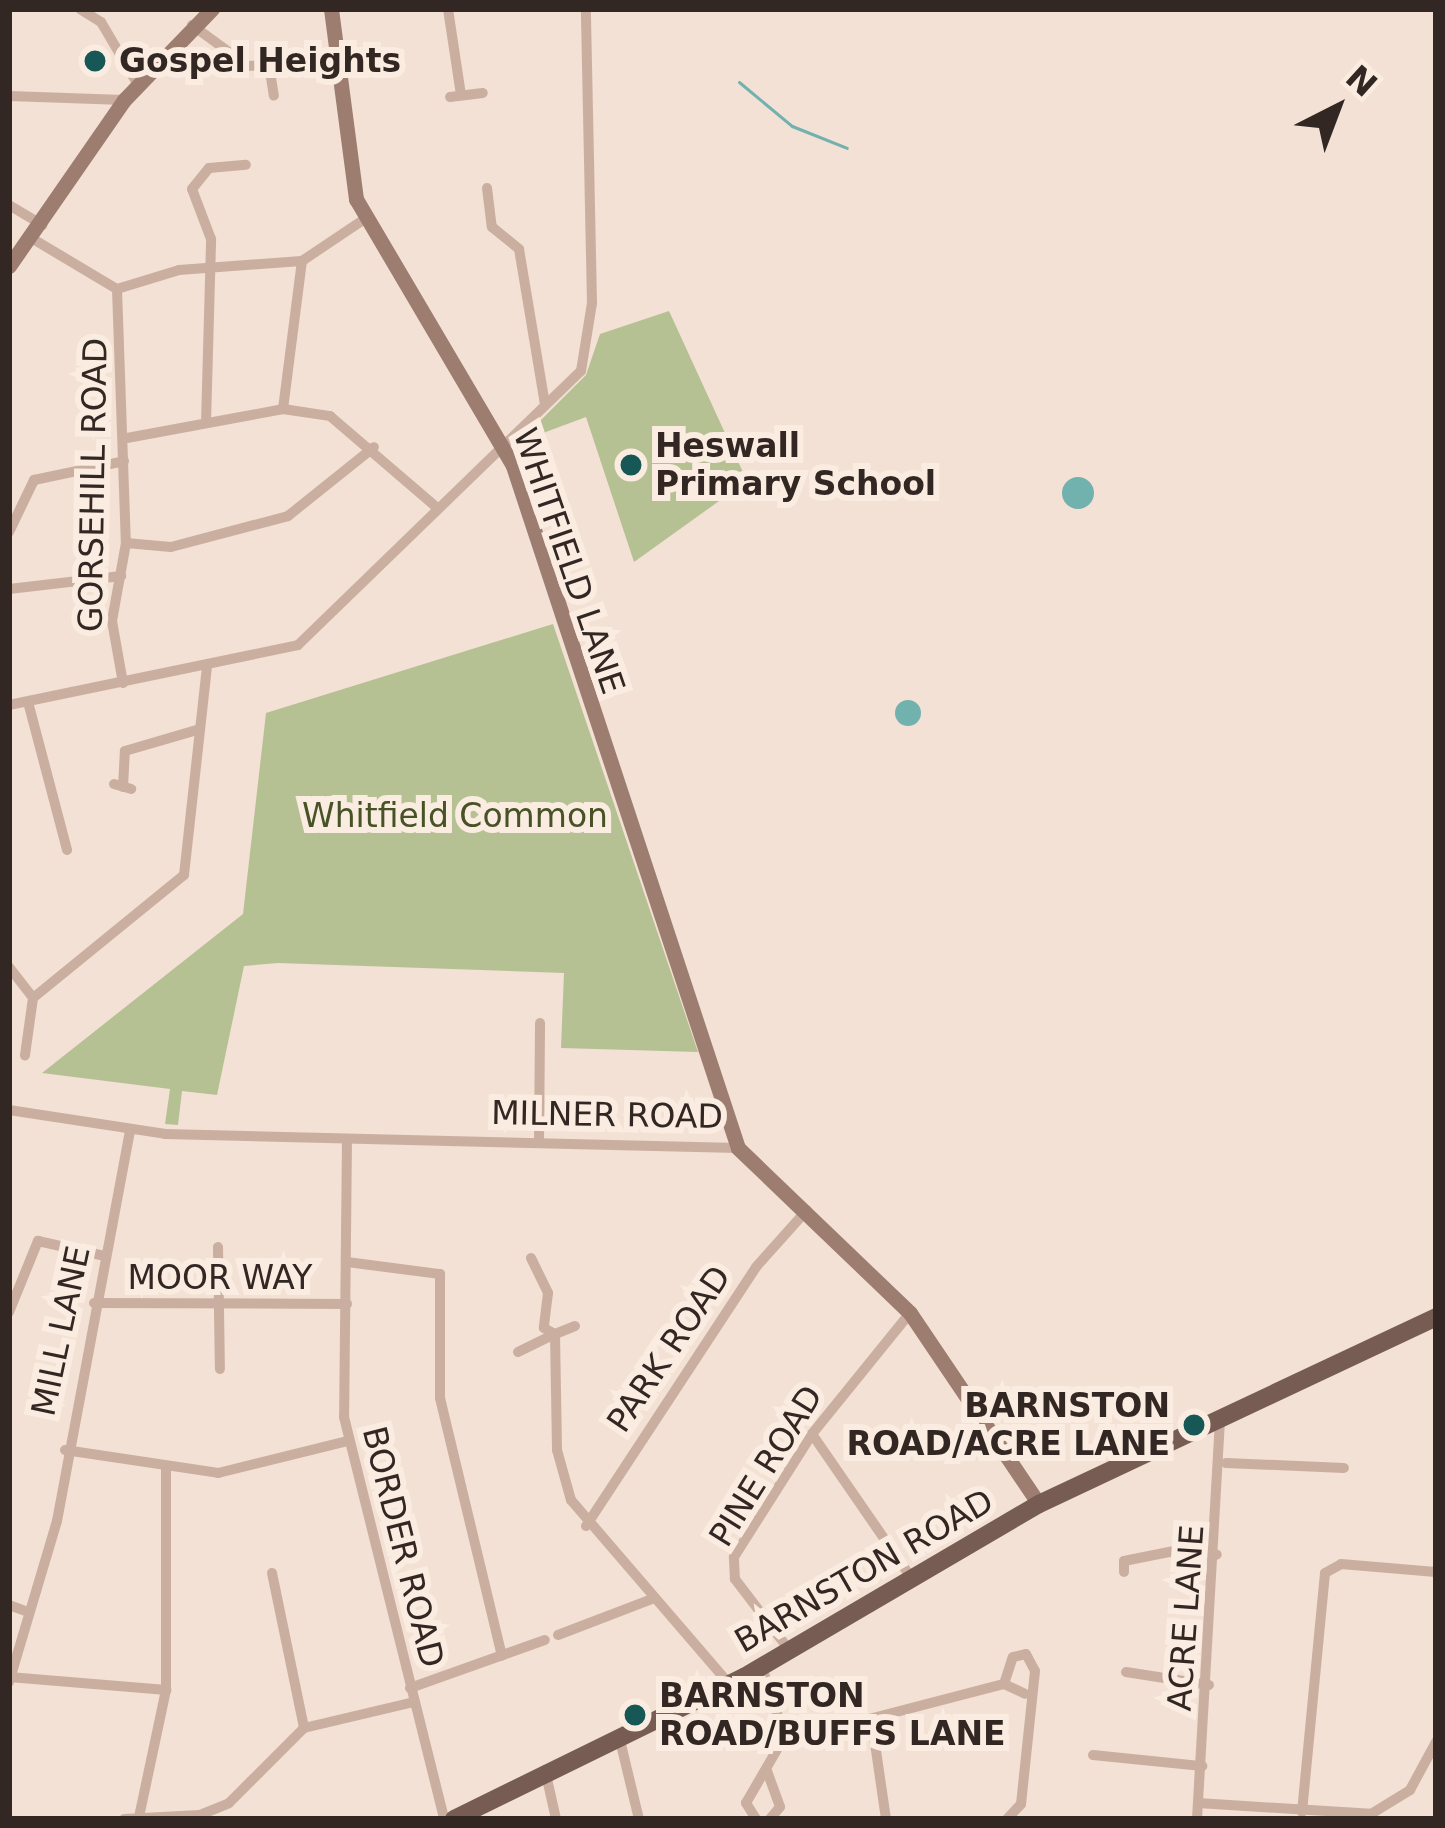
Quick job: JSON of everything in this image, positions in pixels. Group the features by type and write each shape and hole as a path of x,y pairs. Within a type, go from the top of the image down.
{"main road":[{"name":"BARNSTON ROAD","path":"454,1819 545,1770 762,1667 1039,1504 1436,1317"}],"street":[{"path":"80,9 101,22 137,83"},
{"name":"WHITFIELD LANE","path":"331,9 366,218 503,443 738,1148"},
{"path":"448,9 456,96 483,93"},
{"path":"9,705 298,645 545,404 591,353 586,9"},
{"path":"9,266 38,232 137,83 202,15 248,66 269,65 274,96"},
{"path":"9,96 124,100"},
{"path":"206,423 211,269 194,181 215,166 246,165"},
{"path":"488,188 492,227 519,249 545,404"},
{"path":"9,206 117,289 211,269 302,261 366,218"},
{"path":"283,409 302,261"},
{"name":"GORSEHILL ROAD","path":"117,289 127,438 126,543 112,621 123,683"},
{"path":"127,438 283,409 330,416 374,447 436,506"},
{"path":"126,543 171,547 288,516 374,447"},
{"path":"9,532 34,480 124,461"},
{"path":"9,589 121,576"},
{"path":"25,1055 33,998 184,875 207,665"},
{"path":"28,702 68,850"},
{"path":"123,787 125,751 200,729"},
{"path":"9,967 33,998"},
{"path":"539,1143 540,1023"},
{"path":"541,1042 555,1042"},
{"name":"MILNER ROAD","path":"9,1110 130,1130 346,1140 738,1148 808,1209 910,1313 1039,1504"},
{"name":"MILL LANE","path":"10,1679 65,1450 130,1130"},
{"name":"BORDER ROAD","path":"346,1140 347,1441 445,1819"},
{"name":"PARK ROAD","path":"586,1526 756,1267 808,1209"},
{"path":"9,1312 38,1241 105,1256"},
{"path":"218,1246 220,1369"},
{"path":"531,1258 552,1336 557,1450 586,1526 729,1684"},
{"path":"347,1262 440,1274 440,1398 502,1656"},
{"path":"539,1274 551,1268"},
{"name":"MOOR WAY","path":"94,1303 347,1304"},
{"name":"PINE ROAD","path":"790,1651 731,1568 812,1434 910,1313"},
{"path":"518,1352 575,1326"},
{"name":"ACRE LANE","path":"1197,1819 1226,1463 1220,1420"},
{"path":"812,1434 913,1579"},
{"path":"65,1450 166,1468 256,1467 347,1441"},
{"path":"1226,1463 1344,1468"},
{"path":"139,1817 166,1690 166,1468"},
{"path":"1124,1572 1124,1561 1179,1550 1217,1555"},
{"path":"1302,1812 1325,1573 1341,1564 1436,1572"},
{"path":"271,1573 304,1728"},
{"path":"410,1688 652,1599"},
{"path":"9,1605 28,1612"},
{"path":"1004,1684 1012,1657 1026,1654 1035,1671 1025,1694 1021,1804 1007,1819"},
{"path":"756,1819 746,1803 786,1734 762,1667"},
{"path":"1126,1672 1209,1685"},
{"path":"10,1679 166,1690"},
{"path":"786,1734 872,1723 1004,1684 1025,1694"},
{"path":"124,1819 174,1819 229,1803 304,1728 414,1702"},
{"path":"872,1723 886,1819"},
{"path":"619,1736 639,1819"},
{"path":"1198,1803 1371,1814 1431,1771 1436,1742"},
{"path":"1093,1755 1202,1766"},
{"path":"545,1770 556,1819"},
{"path":"767,1771 780,1807 770,1819"}],"green space":[{"name":"Heswall Primary School","path":"669,311 747,481 634,562 586,417 519,442 586,375 600,334"},
{"name":"Whitfield Common","path":"553,624 698,1052 561,1048 564,973 278,963 244,966 217,1095 182,1091 178,1125 165,1124 170,1089 42,1073 243,914 266,713"}],"water":[{"path":"1078,477 1089,482 1094,493 1089,504 1078,509 1067,504 1062,493 1067,482"},
{"path":"908,700 921,713 908,726 895,713"}],"waterway":[{"path":"739,82 792,126 847,148"}],"place":[{"name":"Gospel Heights","path":"95,61"},
{"name":"Heswall Primary School","path":"631,465"},
{"name":"BARNSTON ROAD/ACRE LANE","path":"1194,1425"},
{"name":"BARNSTON ROAD/BUFFS LANE","path":"635,1715"}]}
